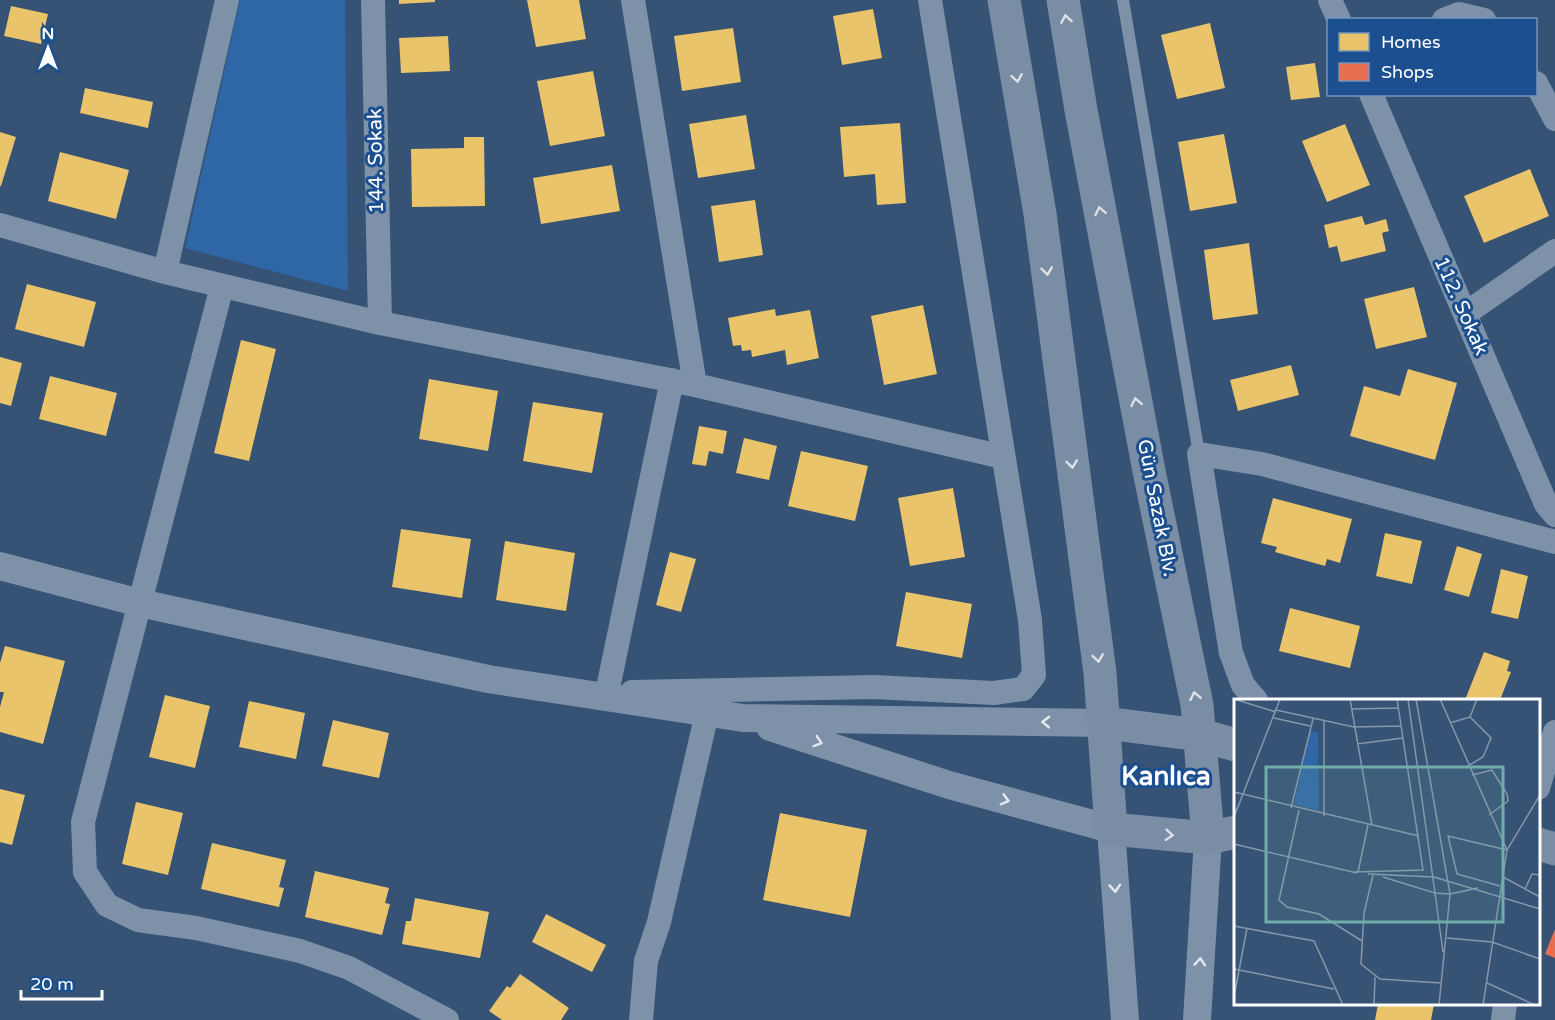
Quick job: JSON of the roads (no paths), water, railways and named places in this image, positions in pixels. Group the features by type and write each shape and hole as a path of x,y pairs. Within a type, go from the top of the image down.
{"main road":[{"path":"1004,0 1040,214 1100,673 1111,829 1222,835"},
{"name":"Gün Sazak Blv.","path":"1063,0 1081,110 1144,448 1197,705 1200,735 1222,835"},
{"path":"1105,723 1200,735 1234,744"},
{"path":"1540,843 1555,849"}],"street":[{"path":"165,272 227,0"},
{"name":"144. Sokak","path":"373,0 380,323"},
{"path":"595,693 683,382 633,0"},
{"path":"595,693 874,687 994,693 1023,689 1035,675 1030,620 930,0"},
{"path":"1330,0 1338,18"},
{"path":"1449,18 1459,14 1476,18"},
{"path":"1537,84 1555,119"},
{"name":"112. Sokak","path":"1372,96 1546,504 1555,515"},
{"path":"0,225 165,272 380,323 683,382 1004,457"},
{"path":"1465,314 1555,251"},
{"path":"222,286 83,822 85,872 107,905 138,920 196,928 300,951 349,968 447,1020"},
{"path":"1255,699 1243,685 1231,653 1199,454 1262,464 1555,542"},
{"path":"0,566 140,603 488,679 595,693 743,718 949,785 1111,829 1125,1020"},
{"path":"641,1020 646,961 659,922 707,712"},
{"path":"743,718 1105,723"},
{"path":"1540,783 1555,732"},
{"name":"Gün Sazak Blv.","path":"1197,1020 1222,835"},
{"path":"1503,1020 1504,1005"}],"lane":[{"path":"1123,0 1199,454"}],"district":[{"name":"Kanlıca","path":"1166,776"}]}
